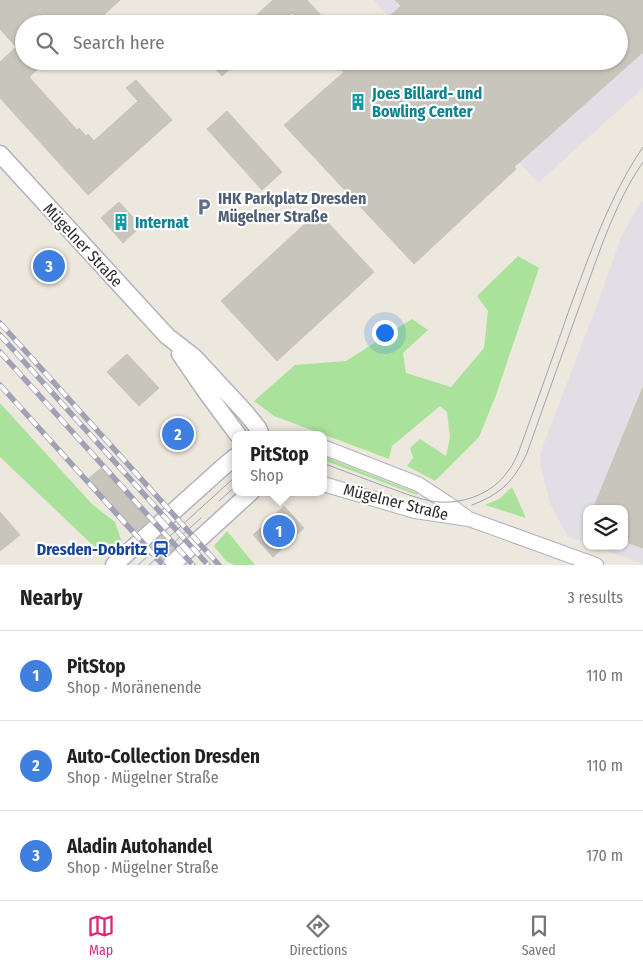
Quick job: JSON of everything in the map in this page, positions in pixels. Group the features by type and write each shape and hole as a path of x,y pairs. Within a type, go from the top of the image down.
{"main road":[{"name":"Mügelner Straße","path":"0,154 167,336 235,431"},
{"name":"Mügelner Straße","path":"167,336 194,357 245,412 259,431"},
{"path":"114,565 232,459"},
{"path":"171,565 247,496"}],"street":[{"name":"Mügelner Straße","path":"327,449 418,484 469,519"},
{"name":"Mügelner Straße","path":"327,485 415,511 469,519 596,565"}],"shaded area":[{"path":"374,0 643,0 643,88 538,183 437,70 628,70 628,15 388,15"},
{"path":"643,200 643,564 606,550 628,550 628,505 583,505 583,542 568,537 550,504 540,458 621,237"}],"green space":[{"path":"518,256 539,268 496,395 479,437 435,481 407,466 413,458 410,448 420,439 446,456 450,437 447,412 440,406 392,446 389,459 327,436 327,431 314,431 274,416 254,401 295,365 346,361 412,319 428,330 403,353 406,373 451,387 484,348 488,311 477,296"},
{"path":"0,403 92,504 115,522 122,542 104,556 0,457"},
{"path":"327,458 417,493 417,495 327,461"},
{"path":"512,487 526,518 485,505 499,499"},
{"path":"227,531 255,565 234,565 226,561 214,546"}],"building":[{"path":"0,0 120,0 104,15 15,15 15,46 0,29"},
{"path":"273,0 307,0 321,15 294,15 292,13 290,15 257,15"},
{"path":"395,0 643,0 643,52 628,65 628,15 391,15 401,6"},
{"path":"15,48 15,70 37,70 29,77 77,130 79,128 94,141 138,101 126,88 136,80 172,120 88,195 0,98 0,62"},
{"path":"216,70 229,70 222,76"},
{"path":"342,70 623,70 514,167 516,169 414,264 284,125 344,72"},
{"path":"227,111 282,172 262,190 207,129"},
{"name":"Internat","path":"119,202 141,226 123,243 101,218"},
{"path":"318,212 374,272 277,361 221,301"},
{"path":"127,354 159,388 139,406 107,372"},
{"path":"643,387 643,548 628,542 628,505 595,505"},
{"path":"101,468 149,520 136,532 88,479"},
{"path":"284,506 304,528 273,557 253,535"},
{"path":"0,512 20,535 0,551"},
{"path":"162,535 174,549 162,560 150,546"}],"tram line":[{"path":"327,465 413,496 442,502 453,502 474,497 493,487 501,479 519,451 601,226 620,186 643,147"},
{"path":"472,505 491,496 506,485 512,479 527,453 615,212 643,162"},
{"path":"138,565 232,480"},
{"path":"219,501 232,490"},
{"path":"149,565 201,518"}],"railway":[{"path":"0,323 219,565"},
{"path":"0,335 208,565"},
{"path":"0,352 193,565"},
{"path":"0,385 163,565"}],"place":[{"name":"Joes Billard- und Bowling Center","path":"358,102"},
{"name":"IHK Parkplatz Dresden Mügelner Straße","path":"204,207"},
{"name":"Internat","path":"121,222"},
{"name":"Aladin Autohandel","path":"49,266"},
{"name":"Auto-Collection Dresden","path":"178,434"},
{"name":"PitStop","path":"279,531"},
{"name":"Dresden-Dobritz","path":"161,549"}]}
